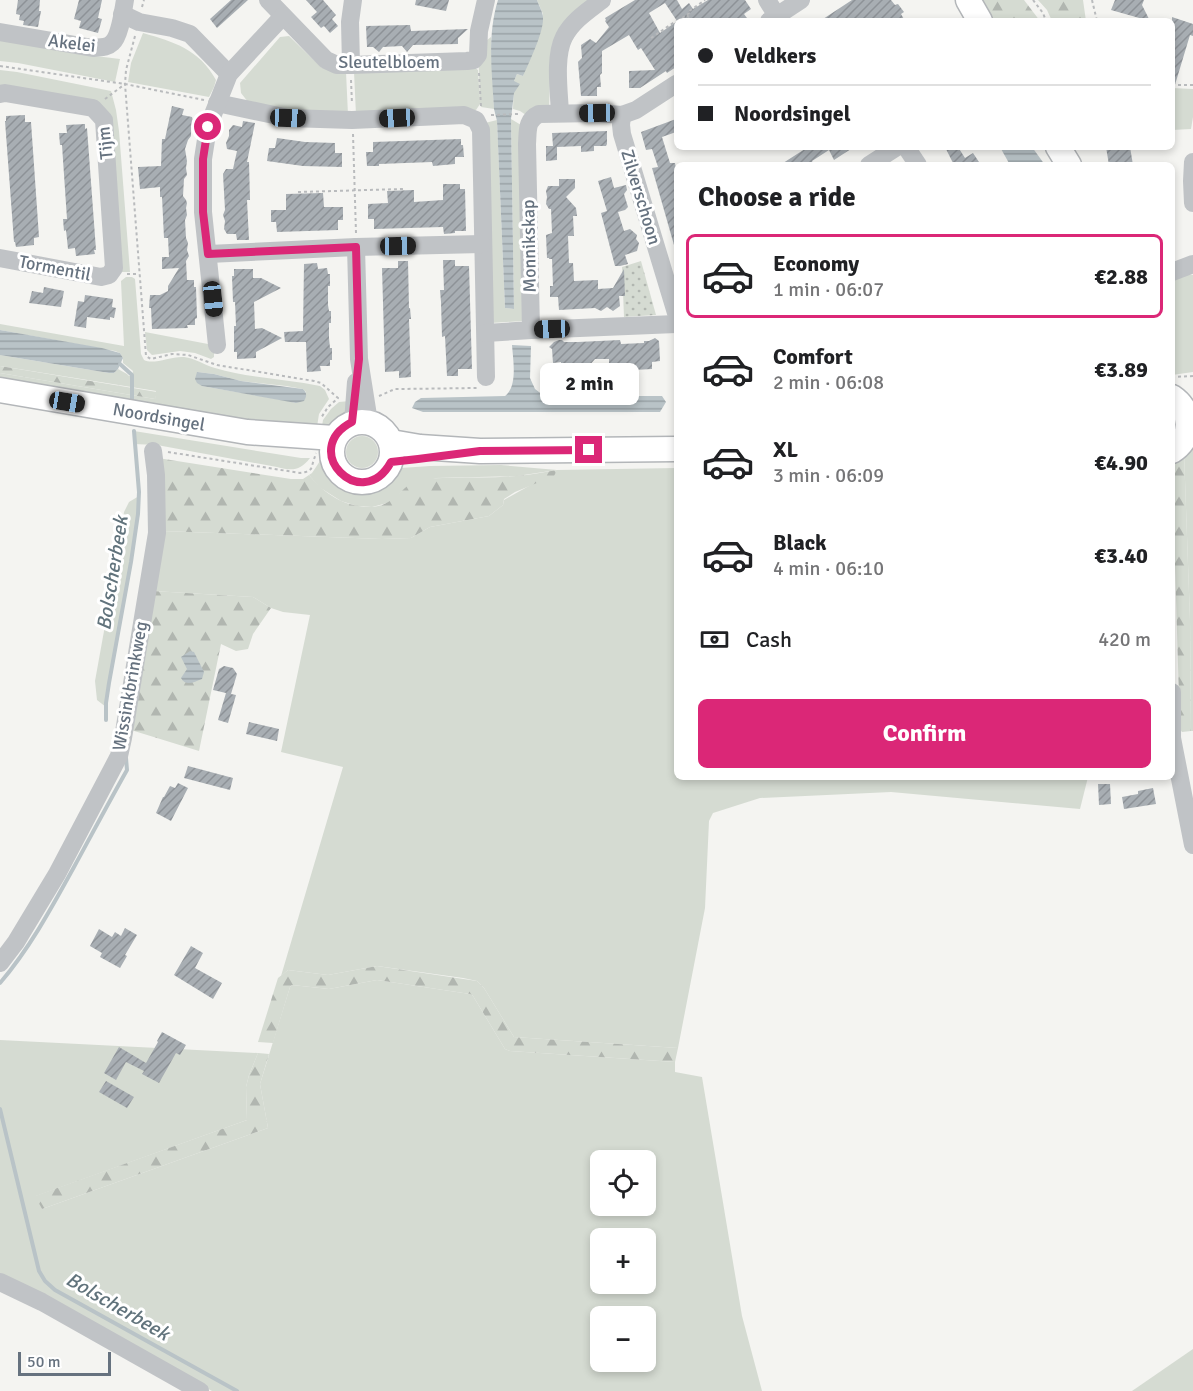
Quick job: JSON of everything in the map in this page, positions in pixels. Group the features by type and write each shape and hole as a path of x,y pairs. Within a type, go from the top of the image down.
{"main road":[{"path":"968,0 978,18"},
{"name":"Noordsingel","path":"0,390 247,432 347,435"},
{"path":"1175,399 1182,405 1187,414 1186,436"},
{"path":"378,426 386,434 391,452 386,470 377,478 365,482 353,481 343,476 336,468 347,435 378,426"},
{"path":"391,452 420,447 480,451 674,449"}],"street":[{"name":"Sleutelbloem","path":"268,0 326,60 337,65 467,61 474,60 478,55"},
{"path":"351,65 350,22 353,0"},
{"path":"478,55 479,31 486,0"},
{"path":"560,113 559,63 564,37 582,15 602,0"},
{"path":"767,0 773,18 801,0"},
{"name":"Akelei","path":"0,32 93,48 103,47 111,45 115,39 124,7 139,22 190,34 230,74"},
{"path":"218,345 203,212 203,159 208,127 230,74 283,16"},
{"path":"527,116 560,113 622,115 642,107 674,85"},
{"name":"Tijm","path":"0,94 93,108 104,120 114,253 114,268 109,275"},
{"path":"217,103 288,118 352,120 464,115 483,117 481,130 482,244 486,377"},
{"name":"Zilverschoon","path":"622,115 622,134 674,306"},
{"name":"Monnikskap","path":"527,116 529,122 527,144 531,330"},
{"path":"874,162 892,150"},
{"path":"1193,162 1193,203"},
{"path":"208,254 482,244"},
{"path":"347,435 359,359 356,247"},
{"name":"Tormentil","path":"0,258 101,277 109,275"},
{"path":"1175,271 1193,264"},
{"path":"486,333 674,324"},
{"name":"Wissinkbrinkweg","path":"0,963 16,942 57,874 119,756 157,533 156,475 153,451"},
{"path":"1175,753 1193,845"},
{"path":"0,1282 42,1302 200,1391"}],"path":[{"path":"682,18 705,0"},
{"path":"1033,0 1045,18"},
{"path":"1092,0 1096,18"},
{"path":"139,22 126,70 125,84 144,353 151,359 180,354 217,365"},
{"path":"651,38 674,23"},
{"path":"478,55 483,117 527,116"},
{"path":"351,65 356,247"},
{"path":"0,66 125,84 217,103"},
{"path":"93,108 125,84"},
{"path":"1175,85 1193,85"},
{"path":"298,192 403,189"},
{"path":"1175,378 1193,376"},
{"path":"353,396 381,396 394,389 477,388 482,386 486,377"}],"green space":[{"path":"537,0 597,0 550,76 549,111 526,115 513,109 514,81 517,74 523,76 543,14"},
{"path":"982,0 1024,0 1038,18 993,18"},
{"path":"1038,0 1083,0 1086,18 1051,18"},
{"path":"143,33 185,48 202,61 216,80 209,97 128,82 131,63"},
{"path":"289,36 322,68 346,72 348,115 274,115 248,102 241,93 240,83 280,37"},
{"path":"491,37 494,109 481,107 480,104 476,110 356,115 354,72 474,67 478,70 480,102 478,47"},
{"path":"0,39 71,53 120,59 115,82 0,61"},
{"path":"0,70 111,91 119,131 130,272 121,272 109,121 0,91"},
{"path":"1175,88 1193,89 1191,129 1175,130"},
{"path":"511,119 521,125 522,321 490,323 481,124 497,120 505,308 514,309"},
{"path":"641,261 656,315 624,317 622,267"},
{"path":"1187,274 1193,275 1193,372 1175,375 1175,279"},
{"path":"126,277 135,279 141,354 144,360 153,362 184,357 228,371 320,386 325,390 329,399 319,414 316,433 0,385 0,373 155,399 156,391 0,366 0,355 109,373 114,373 118,369 132,376 133,371 123,363 120,353 115,351 0,330 0,324 124,346 121,281","holes":["197,372 241,381 303,389 306,392 296,403 202,386"]},
{"path":"145,332 208,344 214,347 214,357 211,359 195,353 180,351 152,355 147,350"},
{"path":"0,366 157,392 155,399 0,373"},
{"path":"350,401 340,421 321,432 323,420 331,409 339,402"},
{"path":"134,431 310,458 299,468 287,469 157,445 134,444"},
{"path":"362,436 373,441 378,452 373,463 362,468 351,463 346,452 351,441"},
{"path":"1193,449 1193,731 1191,731 1184,452"},
{"path":"1184,452 1190,620 1191,731 1182,732 1180,729 1175,566 1175,460 1177,455"},
{"path":"158,458 291,479 303,479 309,475 335,498 350,504 368,507 385,504 407,486 419,480 508,477 557,470 554,476 504,499 503,505 489,516 430,527 411,538 382,539 162,531"},
{"path":"320,461 338,479 358,489 370,487 401,468 501,465 557,470 517,476 436,478 403,490 391,502 372,507 357,506 341,501 319,487 309,475"},
{"path":"674,468 674,780 1087,780 1080,809 891,792 760,798 713,813 709,821 705,908 678,1048 514,1037 484,988 477,981 463,978 377,966 328,975 288,970 281,976 343,767 281,752 310,615 283,612 253,597 153,591 162,531 382,539 411,538 430,527 489,516 503,505 504,500 557,470"},
{"path":"139,496 131,562 106,707 97,700 95,681 124,512 129,502"},
{"path":"153,591 253,597 271,608 253,634 248,649 236,651 221,644 199,751 131,730"},
{"path":"377,966 477,981 484,988 514,1037 678,1048 675,1062 510,1051 505,1049 470,994 377,980 329,989 292,985 273,1043 258,1042 278,978 288,970 328,975"},
{"path":"377,980 470,994 505,1049 510,1051 675,1062 675,1072 702,1077 742,1316 762,1391 212,1391 41,1296 0,1276 0,1040 258,1053 246,1087 247,1120 36,1196 42,1209 268,1128 260,1084 292,985 329,989"},
{"path":"258,1053 269,1054 260,1084 268,1128 42,1209 35,1196 247,1120 246,1087"},
{"path":"1193,1349 1193,1391 1132,1391"}],"shaded area":[{"path":"498,0 537,0 543,18 539,39 526,70 523,76 517,74 514,81 520,84 514,93 511,119 514,309 505,308 497,121 491,68 492,27"},
{"path":"1002,150 1034,150 1043,162 1008,162"},
{"path":"0,330 102,348 120,353 123,358 118,369 114,373 109,373 0,355"},
{"path":"512,345 531,346 530,378 535,389 547,398 556,396 662,396 666,402 660,412 423,412 412,408 421,398 505,396 512,386 513,379"},
{"path":"197,372 241,381 303,389 306,396 304,401 296,403 202,386 195,379"},
{"path":"190,651 194,652 204,672 202,679 188,683 181,678 187,669 181,657"}],"building":[{"path":"18,0 40,0 39,11 41,11 38,27 23,25 24,21 19,20 20,15 16,14"},
{"path":"79,0 102,0 98,18 102,19 98,33 79,28 81,21 74,19"},
{"path":"231,0 248,0 217,28 210,19"},
{"path":"306,0 323,0 336,15 332,19 338,26 330,33 324,26 321,28 311,17 317,12"},
{"path":"416,0 449,0 446,11 415,5"},
{"path":"635,0 677,0 682,9 689,3 693,9 708,0 745,0 751,9 744,14 747,18 675,18 665,3 649,13 660,33 674,23 674,68 640,88 629,88 629,71 655,70 641,48 638,50 629,35 602,51 601,87 597,87 597,96 581,96 578,62 582,58 581,45 590,39 596,43 609,27 605,18"},
{"path":"852,0 891,0 895,5 898,4 904,12 901,14 903,18 825,18"},
{"path":"1115,0 1144,0 1142,5 1148,18 1139,18 1111,10"},
{"path":"1175,18 1193,24 1193,36 1190,35 1175,85"},
{"path":"410,25 411,31 468,29 458,38 458,44 413,45 407,52 402,46 383,47 379,52 373,47 367,47 366,26"},
{"path":"172,106 184,109 182,115 192,117 193,121 191,136 185,149 187,175 184,179 183,196 187,203 185,220 189,256 186,261 187,280 194,280 194,287 196,287 197,318 195,325 187,325 188,328 152,329 150,295 160,295 168,291 168,286 179,268 162,269 162,257 169,257 168,238 164,238 160,187 140,189 138,167 161,166 162,139 165,139"},
{"path":"25,115 25,122 31,122 39,237 34,238 34,245 16,247 5,121 6,116"},
{"path":"674,120 674,133 662,137 670,163 674,163 674,245 652,168 658,167 652,149 646,150 641,132"},
{"path":"243,121 255,123 247,162 249,162 250,200 247,200 249,240 237,240 236,234 227,234 224,229 223,174 226,169 233,169 237,151 227,149 229,130 233,125 242,127"},
{"path":"85,124 96,250 94,250 95,254 76,256 75,248 68,249 66,230 64,231 63,219 67,219 62,145 60,145 59,133 67,133 66,125"},
{"path":"607,131 606,146 594,146 594,151 581,152 581,146 557,147 557,160 546,161 546,146 553,146 552,133"},
{"path":"277,138 335,143 335,153 342,153 342,167 303,166 267,161 269,148 275,148"},
{"path":"461,139 464,157 455,157 455,164 433,166 432,162 367,166 366,152 373,152 373,142"},
{"path":"803,150 829,150 812,162 785,162"},
{"path":"829,150 849,150 834,160"},
{"path":"946,150 960,150 965,158 973,153 979,162 952,162"},
{"path":"1106,150 1130,150 1132,162 1108,162"},
{"path":"611,177 614,188 626,185 627,190 624,194 628,207 618,212 624,231 630,229 637,235 636,239 639,243 637,251 625,255 628,264 620,266 615,266 601,213 607,211 598,181"},
{"path":"559,179 575,179 575,188 566,197 576,208 577,216 573,216 574,236 568,236 569,263 573,263 574,281 598,280 598,289 613,288 624,269 625,296 619,296 620,306 613,311 607,307 601,311 595,308 559,310 558,297 550,297 550,286 553,286 552,259 547,258 546,235 552,233 551,209 546,204 546,191 548,186 559,186"},
{"path":"443,184 460,184 460,189 465,189 466,231 444,234 443,227 374,229 374,219 368,219 368,204 388,203 387,191 414,190 414,202 443,200"},
{"path":"323,193 324,207 343,207 343,220 338,220 338,230 277,232 276,222 271,222 271,210 286,210 286,194"},
{"path":"443,260 455,260 455,266 469,266 472,369 458,369 458,376 447,376 445,336 442,337 440,290 444,290"},
{"path":"398,261 408,261 411,319 409,319 411,377 399,378 399,371 385,372 382,268 398,268"},
{"path":"317,263 318,269 327,268 330,274 328,305 331,311 329,338 332,360 330,360 330,366 320,366 321,371 307,372 306,342 285,342 284,332 303,331 304,264"},
{"path":"234,269 253,269 253,278 261,278 281,288 254,302 255,329 262,328 282,338 256,352 256,358 237,359 237,352 234,352 234,326 236,326 232,276 234,276"},
{"path":"44,287 64,291 61,307 29,303 32,291 43,293"},
{"path":"85,295 113,299 112,307 116,308 114,318 110,317 110,320 87,317 86,328 74,326 78,301 84,302"},
{"path":"655,338 659,341 660,361 652,362 652,369 617,371 617,366 609,366 609,359 595,359 589,366 590,370 561,370 561,362 553,363 552,349 549,347 559,340 578,342 620,340 621,344 644,343 644,341"},
{"path":"224,666 233,668 237,674 231,694 236,695 228,723 218,720 226,693 213,690 219,669"},
{"path":"249,722 279,729 277,741 246,734"},
{"path":"188,766 233,778 230,790 184,778"},
{"path":"178,783 188,788 171,821 156,813 170,786 175,788"},
{"path":"1098,784 1110,784 1111,804 1099,805"},
{"path":"1153,788 1156,804 1124,809 1122,797"},
{"path":"125,928 137,935 120,968 100,957 102,953 90,946 99,929 112,937 115,932 121,936"},
{"path":"191,946 203,953 195,968 222,983 213,999 174,975"},
{"path":"162,1032 186,1045 180,1055 176,1053 159,1083 142,1074 144,1071 126,1062 116,1080 104,1073 119,1047 146,1063"},
{"path":"106,1081 134,1097 127,1108 99,1092"}],"waterway":[{"name":"Bolscherbeek","path":"120,364 132,375 132,403"},
{"name":"Bolscherbeek","path":"106,720 109,683 138,514 139,492 134,431"},
{"name":"Bolscherbeek","path":"0,983 31,941 57,897 127,770 126,758"},
{"name":"Bolscherbeek","path":"0,1109 39,1271 45,1281 55,1290 237,1391"}],"route":[{"path":"208,127 203,159 203,212 208,254 356,247 359,359 352,422 339,431 331,447 331,456 336,468 343,476 353,481 365,482 377,478 391,462 480,451 589,450"}]}
